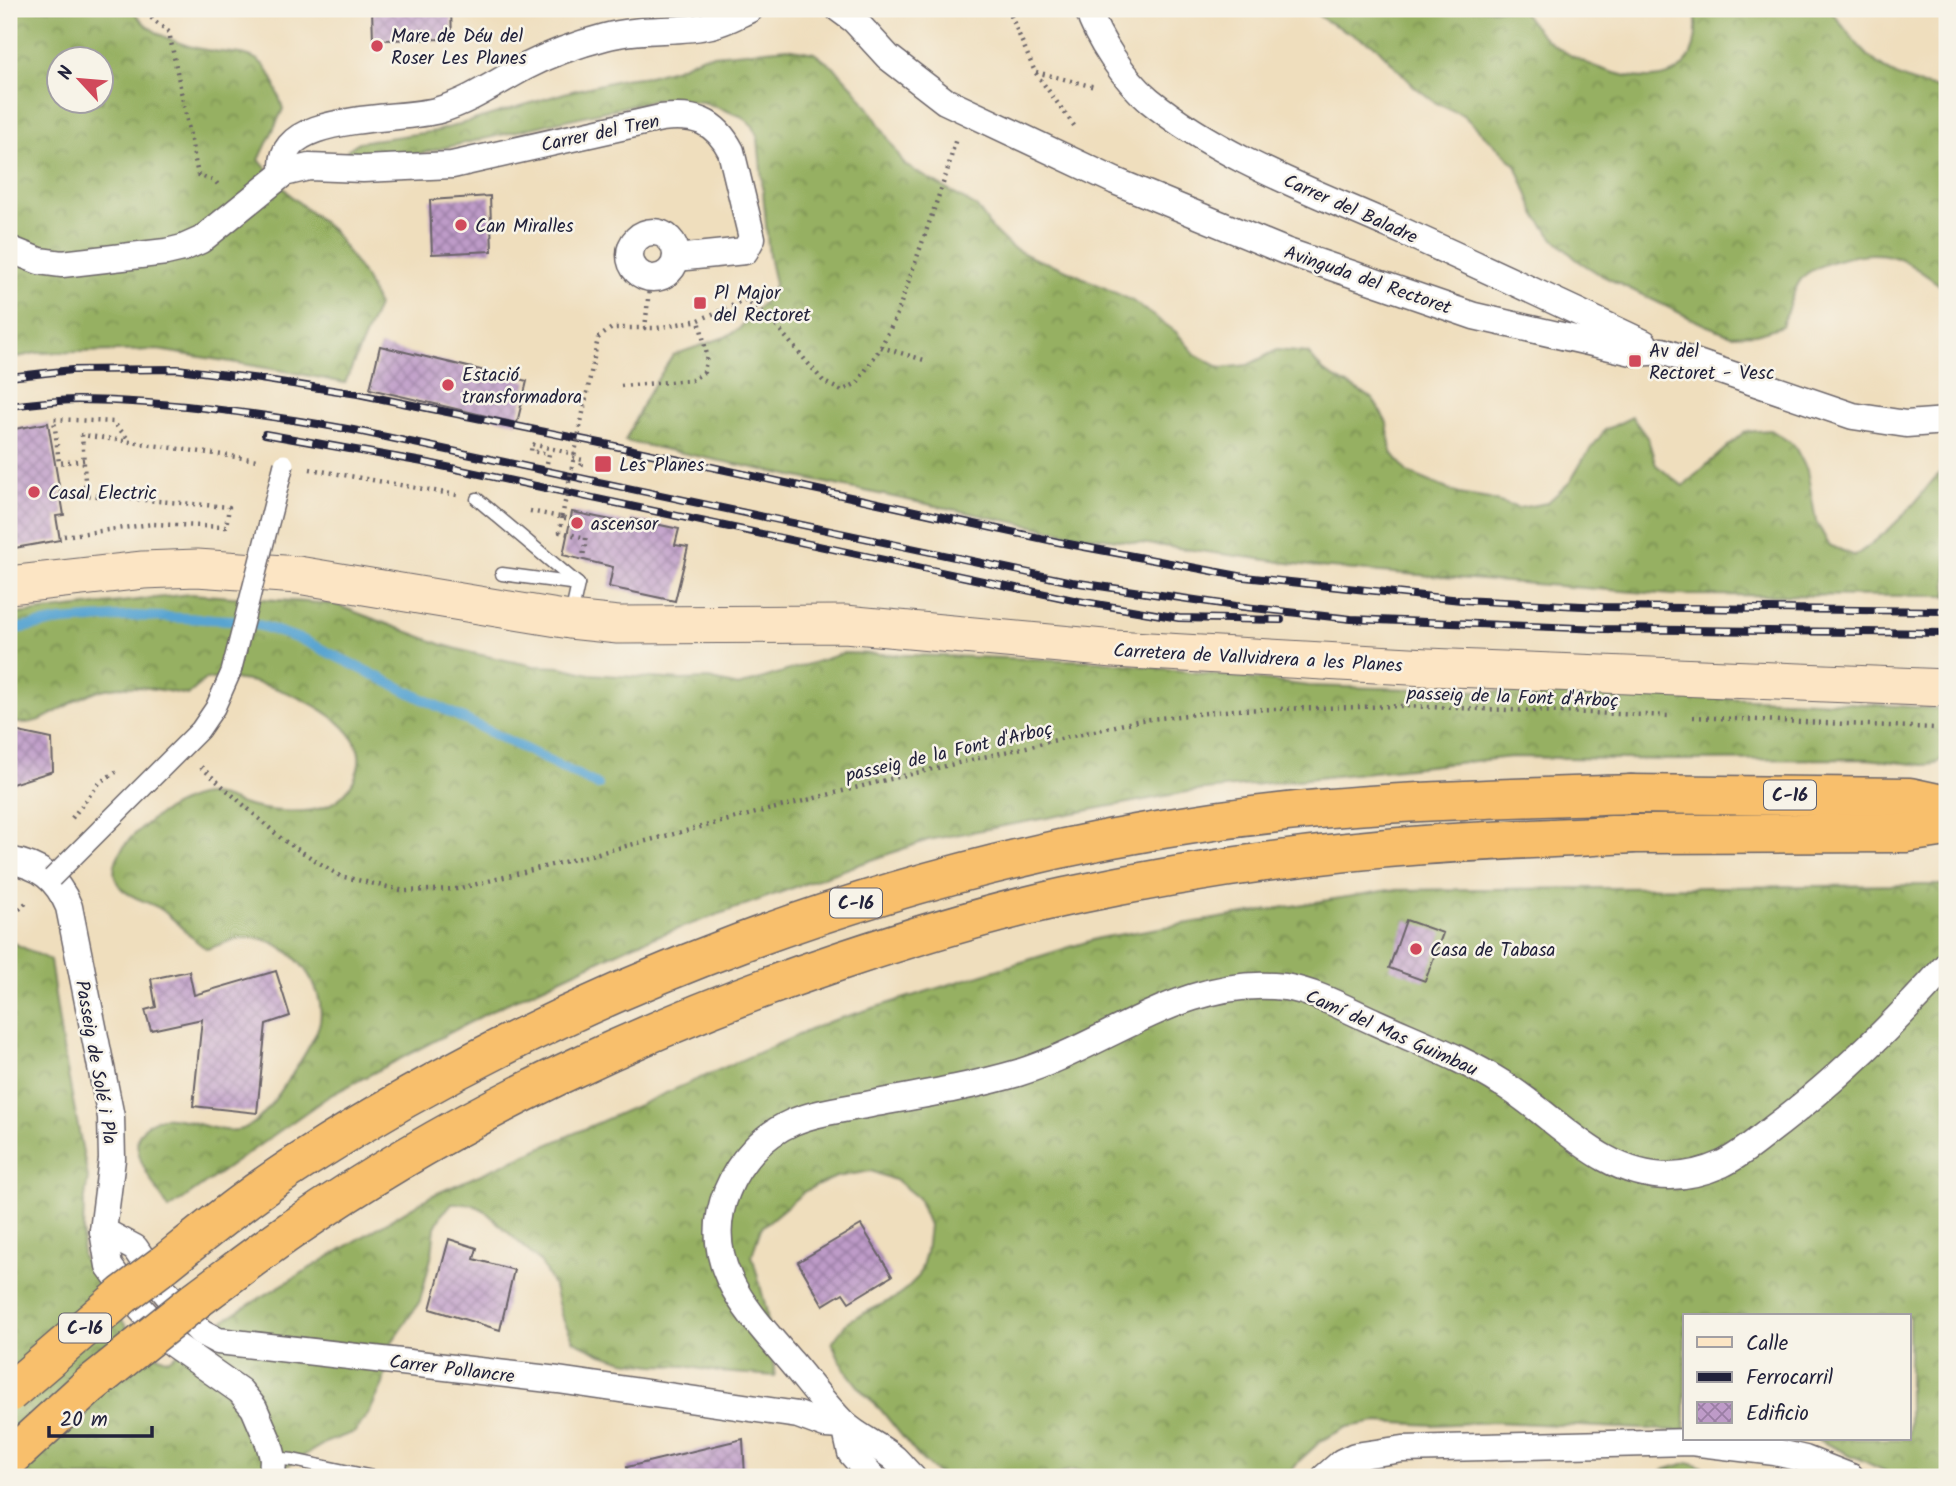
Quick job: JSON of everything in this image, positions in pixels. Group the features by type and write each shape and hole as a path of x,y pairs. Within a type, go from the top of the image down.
{"highway":[{"name":"C-16","path":"9,1393 123,1295 232,1210 299,1163 370,1119 589,1007 693,961 853,904 986,865 1120,836 1217,821 1358,806 1631,794 1910,797 1947,805"},
{"name":"C-16","path":"9,1459 89,1386 197,1300 296,1227 368,1181 557,1076 642,1036 764,986 883,947 962,923 1062,898 1177,876 1255,864 1423,845 1632,834 1906,833 1947,827"}],"main road":[{"name":"Carretera de Vallvidrera a les Planes","path":"9,585 143,570 197,568 282,573 570,620 618,625 845,624 1114,649 1400,666 1947,688"}],"street":[{"path":"9,249 39,261 62,264 183,248 201,240 284,173 282,163 285,150 302,133 331,125 440,110 483,92 528,66 606,36 649,29 710,25 750,9"},
{"name":"Avinguda del Rectoret","path":"839,9 854,20 888,57 946,101 1115,181 1311,260 1474,316 1637,353 1662,351 1853,416 1906,424 1947,421"},
{"name":"Carrer del Baladre","path":"1088,9 1092,24 1121,69 1148,99 1224,151 1662,351"},
{"name":"Carrer del Tren","path":"284,173 309,167 363,169 452,166 661,118 693,118 715,128 731,151 752,238 745,251 676,258"},
{"path":"658,232 672,241 676,258 667,274 650,279 635,271 631,264 631,247 641,234 658,232"},
{"path":"9,860 36,869 52,878 200,730 215,708 231,672 284,464"},
{"name":"Passeig de Solé i Pla","path":"52,878 69,907 110,1117 112,1159 103,1231 109,1266 139,1307 173,1344 240,1391 254,1408 264,1427 273,1468"},
{"name":"Camí del Mas Guimbau","path":"912,1477 893,1458 845,1426 752,1316 725,1272 719,1248 719,1225 723,1202 732,1179 743,1161 758,1145 795,1122 830,1112 980,1083 1021,1072 1058,1058 1144,1014 1192,997 1222,989 1283,987 1312,994 1457,1057 1506,1085 1589,1150 1612,1163 1631,1170 1673,1176 1702,1171 1724,1163 1811,1099 1904,1013 1947,965"},
{"name":"Carrer Pollancre","path":"103,1231 135,1248 162,1288 193,1324 201,1332 218,1341 558,1380 798,1415 825,1426 845,1426"},
{"path":"845,1426 851,1453 872,1477"},
{"path":"1325,1477 1342,1462 1355,1456 1403,1449 1691,1442 1775,1452 1805,1459 1851,1477"}],"lane":[{"path":"477,499 574,581"},
{"path":"502,574 574,581"},
{"path":"570,620 574,581"},
{"path":"273,1468 293,1460 373,1477"}],"path":[{"path":"140,9 169,32 198,175 215,181 238,209"},
{"path":"1008,9 1035,72 1083,137"},
{"path":"574,581 582,565 586,538 560,532 598,338 612,328 657,328 699,320 745,300 766,314 824,382 842,391 858,383 896,317 947,172 954,142 970,112"},
{"path":"645,328 650,279"},
{"path":"621,386 691,380 704,372 707,355 699,320"},
{"path":"881,347 924,360"},
{"path":"84,460 59,463 54,419 113,422 131,442"},
{"path":"547,463 549,454 531,451 532,444 583,460 580,470"},
{"path":"64,536 152,524 226,527 229,508 86,495"},
{"path":"524,510 570,519"},
{"path":"574,536 576,529"},
{"name":"passeig de la Font d'Arboç","path":"189,763 201,767 283,840 340,876 405,891 457,889 967,761 1141,720 1207,712 1401,706 1934,728"},
{"path":"69,822 100,782 122,768"}],"green space":[{"path":"9,9 133,9 147,26 167,38 212,51 243,54 259,61 271,77 283,109 259,160 291,196 333,231 366,279 378,306 345,383 158,350 36,353 9,359"},
{"path":"1310,9 1521,9 1547,40 1580,60 1604,70 1652,78 1672,74 1687,61 1695,40 1695,9 1829,9 1860,47 1888,71 1923,85 1947,89 1947,290 1897,258 1871,254 1856,256 1825,264 1804,276 1794,292 1782,326 1756,334 1731,335 1705,325 1601,275 1577,260 1555,240 1536,216 1516,165 1463,115 1436,103 1414,86 1376,46 1326,21"},
{"path":"787,48 814,53 836,69 870,110 905,165 977,207 992,229 1011,247 1131,300 1176,332 1196,355 1221,368 1248,365 1277,350 1308,353 1324,372 1373,399 1387,423 1391,451 1407,472 1459,494 1519,508 1547,503 1570,482 1605,430 1632,417 1648,439 1656,465 1683,486 1744,432 1771,430 1794,445 1807,470 1816,521 1829,545 1855,556 1896,522 1947,466 1947,596 1673,595 1318,567 1066,533 625,441 645,399 673,355 725,337 739,329 770,295 775,283 769,256 758,138 753,126 743,117 703,102 658,99 417,154 350,163 347,150 359,142 437,131 568,92 649,76 677,68 703,56"},
{"path":"190,594 334,604 443,645 534,666 561,667 590,674 681,680 709,679 738,686 844,653 1099,661 1309,686 1816,701 1945,709 1947,755 1936,764 1923,765 1867,759 1512,757 1187,792 928,840 635,944 497,1008 329,1096 169,1209 141,1161 137,1141 140,1133 151,1122 164,1118 225,1130 240,1129 254,1123 271,1105 317,1030 320,1021 318,994 295,958 271,942 252,937 232,940 207,949 159,908 121,888 114,874 117,859 140,829 175,805 192,798 216,795 253,807 284,811 306,811 324,807 336,801 350,787 358,769 359,752 352,737 339,723 305,700 268,686 235,679 206,679 188,695 143,687 109,688 86,695 32,722 9,721 9,615"},
{"path":"1947,885 1947,1477 1898,1477 1818,1440 1910,1440 1910,1314 1683,1314 1683,1431 1494,1422 1433,1425 1377,1422 1347,1427 1322,1440 1300,1460 1287,1477 1100,1477 1089,1472 1076,1471 1064,1472 1054,1477 945,1477 939,1475 918,1456 861,1390 844,1368 832,1343 848,1321 899,1296 919,1276 926,1252 929,1225 918,1198 897,1181 871,1171 836,1177 805,1191 761,1228 752,1255 766,1308 775,1376 624,1361 574,1341 561,1315 554,1287 541,1263 484,1210 471,1204 452,1204 435,1227 432,1254 420,1301 392,1342 383,1384 371,1409 355,1432 327,1442 268,1477 9,1477 9,941 50,960 62,1044 88,1178 82,1256 139,1347 168,1360 230,1316 431,1196 828,1022 1099,938 1389,890"},
{"path":"1689,1462 1716,1472 1749,1477 1656,1477 1663,1470"}],"building":[{"path":"372,9 451,9 452,39 373,40"},
{"name":"Can Miralles","path":"490,196 492,251 432,254 430,200"},
{"name":"Estació transformadora","path":"380,346 527,381 517,423 370,389"},
{"name":"Casal Electric","path":"48,423 64,515 56,516 60,540 9,549 9,430"},
{"path":"572,512 631,524 632,519 679,529 675,545 688,547 675,601 609,587 613,567 563,555"},
{"path":"9,730 52,739 53,771 9,785"},
{"name":"Casa de Tabasa","path":"1406,920 1443,933 1425,981 1389,968"},
{"path":"189,971 194,995 276,971 290,1016 266,1024 257,1113 193,1106 202,1019 151,1030 145,1010 156,1007 151,979"},
{"path":"861,1225 892,1276 849,1302 843,1293 823,1305 798,1262"},
{"path":"449,1239 477,1248 474,1259 514,1270 500,1330 430,1309"},
{"path":"743,1439 745,1477 628,1477 627,1467"}],"waterway":[{"path":"9,630 61,621 135,616 231,620 262,626 305,641 598,785"}],"railway":[{"path":"9,377 72,370 177,369 358,394 610,445 1058,542 1244,577 1461,600 1603,607 1947,611"},
{"path":"9,406 69,400 113,401 216,409 319,424 1072,582 1236,606 1351,619 1602,629 1947,633"},
{"path":"265,434 423,462 1078,601 1179,618 1281,620"}],"place":[{"name":"Mare de Déu del Roser Les Planes","path":"377,46"},
{"name":"Can Miralles","path":"461,225"},
{"name":"Pl Major del Rectoret","path":"700,303"},
{"name":"Av del Rectoret - Vesc","path":"1635,361"},
{"name":"Estació transformadora","path":"448,385"},
{"name":"Les Planes","path":"603,464"},
{"name":"Casal Electric","path":"34,492"},
{"name":"ascensor","path":"577,523"},
{"name":"Casa de Tabasa","path":"1416,949"}]}
